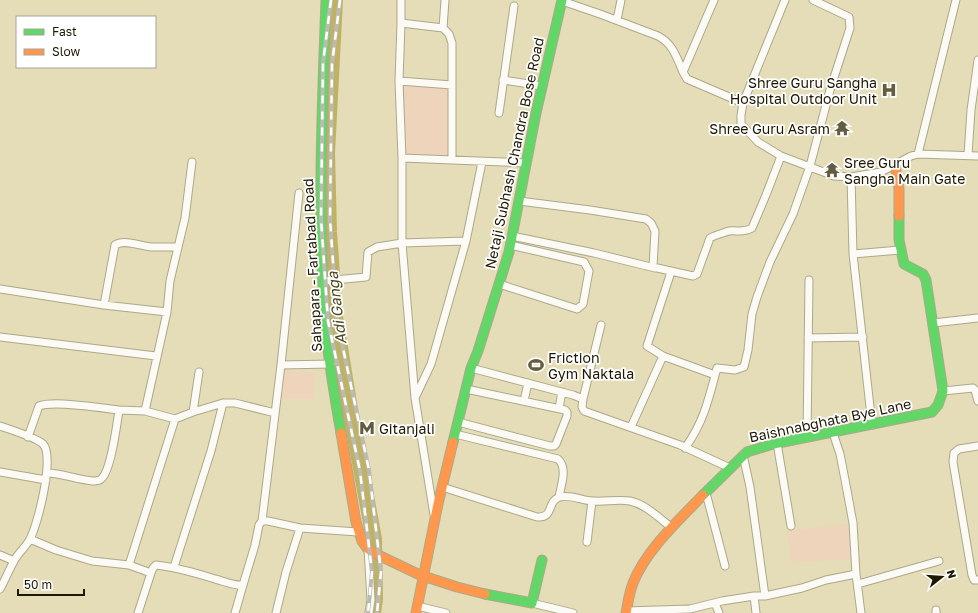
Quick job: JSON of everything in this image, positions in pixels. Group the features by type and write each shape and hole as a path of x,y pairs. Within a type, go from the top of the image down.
{"street":[{"name":"Sahapara - Fartabad Road","path":"326,0 322,125 329,280 325,313 342,446 358,532 369,549 371,600 368,613"},
{"path":"401,0 400,81 402,243 415,398 434,521"},
{"path":"443,28 445,0"},
{"path":"617,20 621,0"},
{"path":"683,72 714,1 706,0"},
{"path":"785,0 743,103 741,124 758,142 781,156 834,176 851,177 880,172 918,154 978,156"},
{"path":"686,448 703,417 717,368 735,370 744,367 748,350 752,314 757,298 770,262 793,214 810,166 830,90 850,28 849,17 813,0"},
{"path":"918,154 956,0"},
{"path":"562,1 617,20 666,40 673,48 687,79 743,103"},
{"name":"Netaji Subhash Chandra Bose Road","path":"416,610 424,577 434,521 471,368 478,351 511,241 542,86 562,1"},
{"path":"499,113 514,6"},
{"path":"401,23 443,28 449,34 452,43 452,160"},
{"path":"968,155 972,103 978,60"},
{"path":"504,80 542,86"},
{"path":"400,81 452,85"},
{"path":"511,241 594,253 693,276 697,274 710,238 730,231 748,231 752,228 781,156"},
{"path":"402,158 526,163"},
{"path":"146,411 156,356 167,312 170,281 185,218 192,162"},
{"path":"415,398 431,364 466,241 482,162"},
{"path":"895,165 900,184 900,250 904,264 923,274 929,290 943,391 973,388 978,401"},
{"path":"851,177 853,254 872,425"},
{"path":"235,613 255,545 259,525 262,521 281,364 299,193"},
{"path":"518,201 646,219 651,223 655,231 653,267 655,268"},
{"path":"329,280 366,277 368,252 376,247 402,243 466,241"},
{"path":"499,284 577,309 583,304 589,271 584,262 511,241"},
{"path":"104,305 115,244 125,243 152,247 178,247"},
{"path":"853,254 900,250"},
{"path":"671,272 647,346 663,356 715,375"},
{"path":"807,438 809,280"},
{"path":"0,289 104,305 167,312"},
{"path":"933,322 978,318"},
{"path":"601,326 583,399 582,406 584,411 686,448 730,468"},
{"path":"0,337 156,356"},
{"path":"808,338 863,337"},
{"path":"631,427 663,356"},
{"path":"281,364 331,364"},
{"path":"471,368 583,399"},
{"path":"193,412 199,372"},
{"path":"524,401 528,383"},
{"path":"458,422 554,446 567,416 567,412 565,410 559,408 466,389"},
{"name":"Baishnabghata Bye Lane","path":"626,612 634,578 671,527 747,452 777,443 932,412 940,403 943,391"},
{"path":"559,408 562,392"},
{"path":"28,437 40,406 44,404 70,404 119,410 146,411 175,419 222,403 235,403 275,414"},
{"path":"174,567 211,452 222,403"},
{"path":"0,472 46,476 55,473 93,481 102,478 106,472 114,442 119,410"},
{"path":"129,565 175,419"},
{"path":"0,426 42,443 46,448 48,455 46,476 39,513 30,539 14,561 0,589"},
{"path":"833,432 840,454 853,523 856,574 861,613"},
{"path":"455,434 558,459 562,463 563,469 560,497"},
{"path":"777,443 791,526"},
{"path":"978,446 959,449 954,453 953,462 972,575 974,580 978,580"},
{"path":"743,455 750,487 765,596"},
{"path":"442,487 543,518 548,515 554,500 560,497 569,497 592,502 629,501 639,504 671,527"},
{"path":"706,493 725,566"},
{"path":"587,542 592,502"},
{"path":"262,521 268,520 300,528 358,532"},
{"path":"276,613 286,572 300,528"},
{"path":"30,539 56,550 92,562 129,565 151,573"},
{"path":"369,549 397,566 424,577 468,590 573,613"},
{"path":"0,555 14,561"},
{"path":"532,603 542,560"},
{"path":"858,584 939,562"},
{"path":"138,613 151,573 156,565 174,567 234,584 243,584"},
{"path":"626,612 678,611 754,596 765,596 802,588 826,580 856,574"},
{"path":"754,596 756,613"},
{"path":"715,603 719,613"},
{"path":"416,610 446,613"}],"shaded area":[{"path":"403,85 452,89 450,158 404,157"},
{"path":"284,370 315,373 313,399 281,399"},
{"path":"850,524 853,559 791,562 787,531"}],"waterway":[{"name":"Adi Ganga","path":"335,0 327,153 329,232 335,317 374,539 375,599 373,613"}],"railway":[{"path":"331,0 323,63 321,219 328,321 360,471 372,572 368,613"},
{"path":"340,0 332,64 330,219 337,320 369,470 381,572 377,613"}],"traffic: fast":[{"path":"326,0 321,166 323,290 327,344 341,433"},
{"path":"453,442 471,368 478,351 509,252 536,113 562,0"},
{"path":"703,495 747,452 773,444 932,412 938,405 943,391 926,280 923,274 904,264 899,240 899,216"},
{"path":"485,594 532,603 542,560"}],"traffic: slow":[{"path":"895,165 899,189 899,216"},
{"path":"341,433 356,522 362,541 367,548 376,554 420,575 485,594"},
{"path":"416,613 438,504 453,442"},
{"path":"626,613 633,583 646,559 664,536 703,495"}],"place":[{"name":"Shree Guru Sangha Hospital Outdoor Unit","path":"889,90"},
{"name":"Shree Guru Asram","path":"842,128"},
{"name":"Sree Guru Sangha Main Gate","path":"832,170"},
{"name":"Friction Gym Naktala","path":"536,365"},
{"name":"Gitanjali","path":"367,428"}]}
